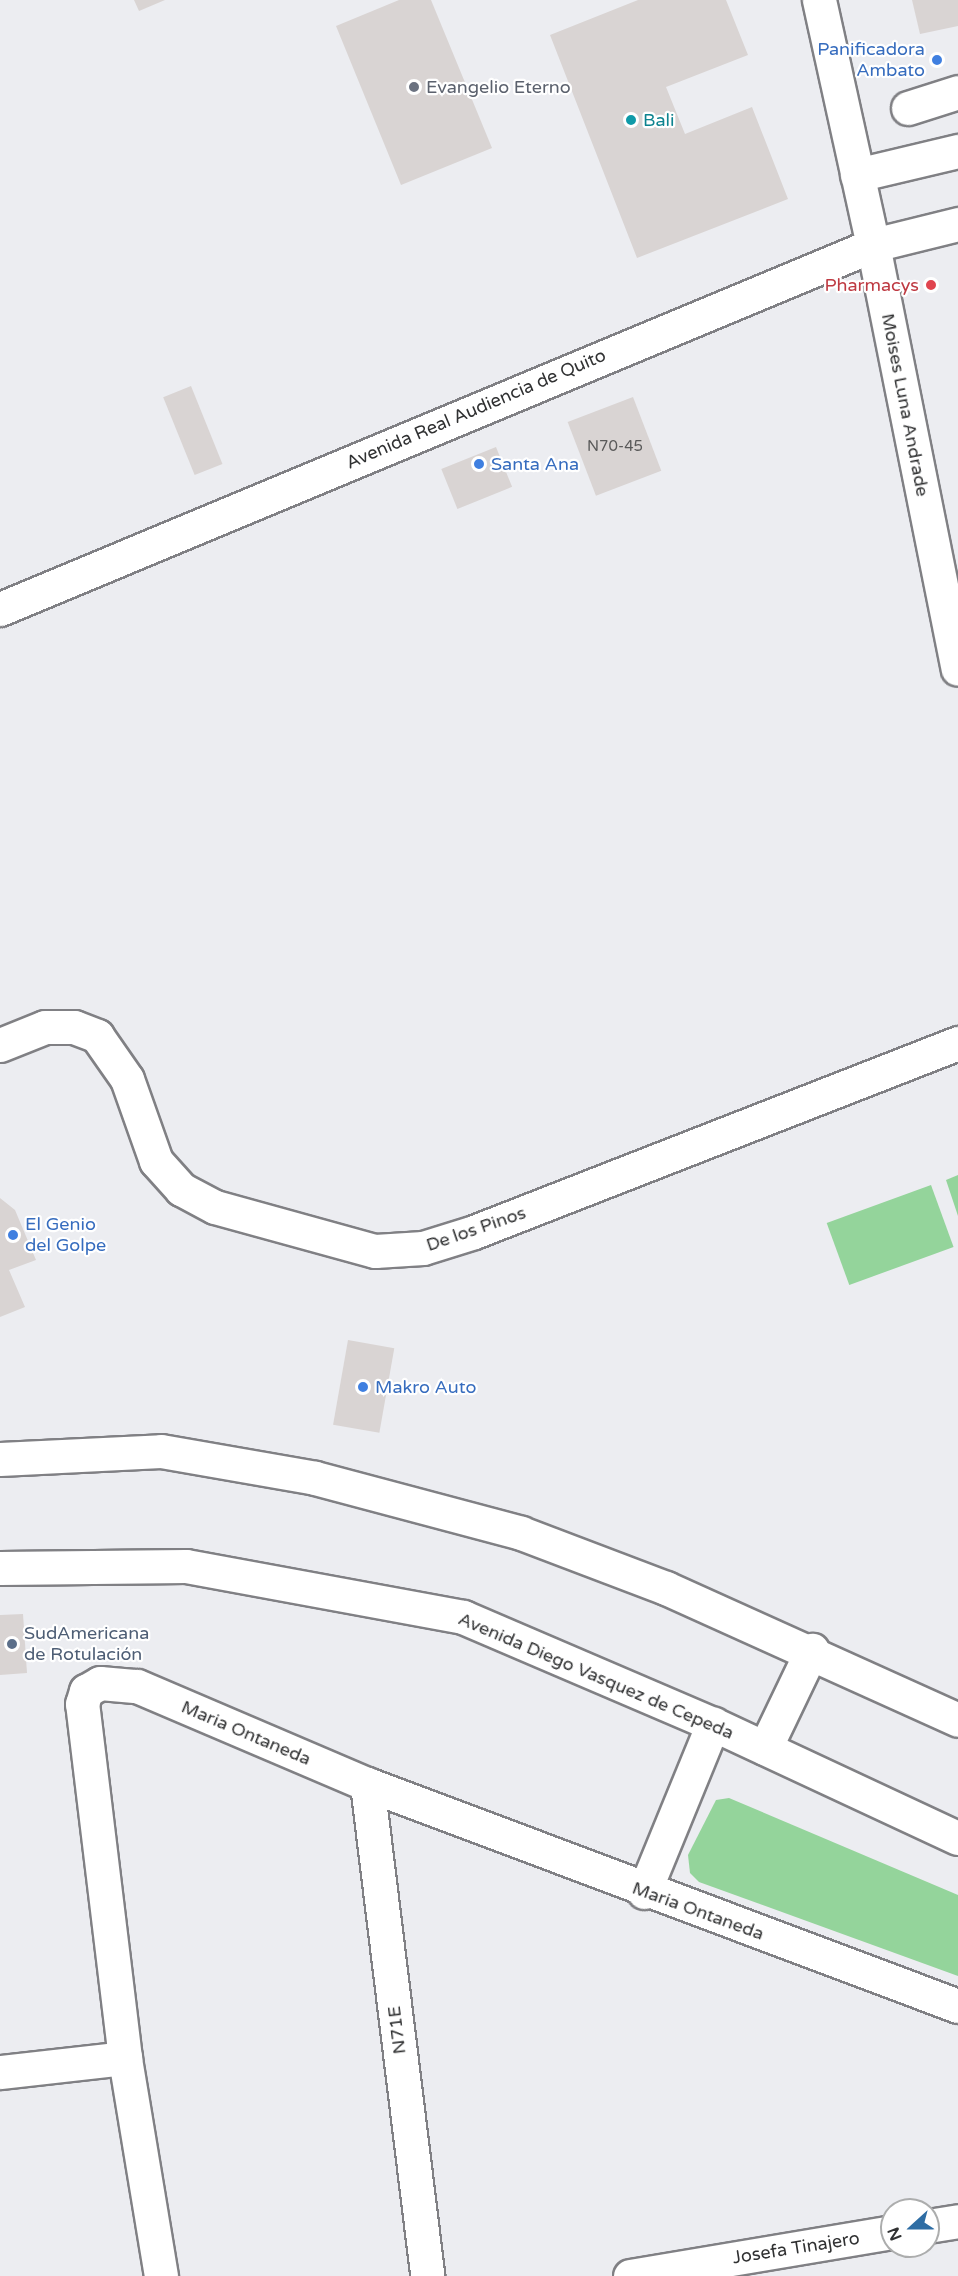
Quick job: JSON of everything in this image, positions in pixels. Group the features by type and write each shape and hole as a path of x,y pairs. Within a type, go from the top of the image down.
{"street":[{"name":"Moises Luna Andrade","path":"819,0 954,624 958,669"},
{"path":"908,108 958,92"},
{"path":"857,175 958,151"},
{"name":"Avenida Real Audiencia de Quito","path":"0,609 873,245 958,224"},
{"name":"De los Pinos","path":"0,1045 45,1027 74,1027 97,1036 127,1078 156,1161 181,1189 215,1207 375,1251 423,1248 474,1232 958,1043"},
{"path":"0,1459 161,1451 315,1478 521,1533 812,1650 958,1720"},
{"name":"Avenida Diego Vasquez de Cepeda","path":"0,1568 186,1566 464,1617 713,1724 958,1838"},
{"path":"765,1748 812,1650"},
{"name":"Maria Ontaneda","path":"161,2276 125,2058 82,1704 86,1691 115,1681 137,1686 368,1784 644,1892 958,2006"},
{"path":"644,1892 713,1724"},
{"name":"N71E","path":"368,1784 427,2276"},
{"path":"0,2072 125,2058"},
{"path":"940,2224 958,2221"},
{"name":"Josefa Tinajero","path":"630,2276 880,2234"}],"green space":[{"path":"958,1175 958,1216 946,1180"},
{"path":"931,1185 954,1247 849,1285 827,1223"},
{"path":"729,1798 958,1895 958,1976 699,1882 690,1873 688,1855 716,1800"}],"building":[{"path":"134,0 165,0 139,11"},
{"name":"Evangelio Eterno","path":"399,0 431,0 492,148 401,185 336,26"},
{"name":"Bali","path":"638,0 726,0 748,55 666,87 685,134 752,107 788,199 637,258 550,35"},
{"path":"912,0 958,0 958,26 920,34"},
{"path":"191,386 222,464 195,475 163,397"},
{"path":"633,397 661,471 596,496 568,422"},
{"path":"496,447 512,487 457,509 441,469"},
{"name":"El Genio del Golpe","path":"0,1198 15,1210 36,1260 9,1270 25,1307 0,1317"},
{"name":"Makro Auto","path":"348,1340 394,1348 379,1433 333,1425"},
{"name":"SudAmericana de Rotulación","path":"23,1614 27,1673 0,1675 0,1615"}],"place":[{"name":"Panificadora Ambato","path":"937,60"},
{"name":"Evangelio Eterno","path":"414,87"},
{"name":"Bali","path":"631,120"},
{"name":"Pharmacys","path":"931,285"},
{"name":"Santa Ana","path":"479,464"},
{"name":"El Genio del Golpe","path":"13,1235"},
{"name":"Makro Auto","path":"363,1387"},
{"name":"SudAmericana de Rotulación","path":"12,1644"}]}
